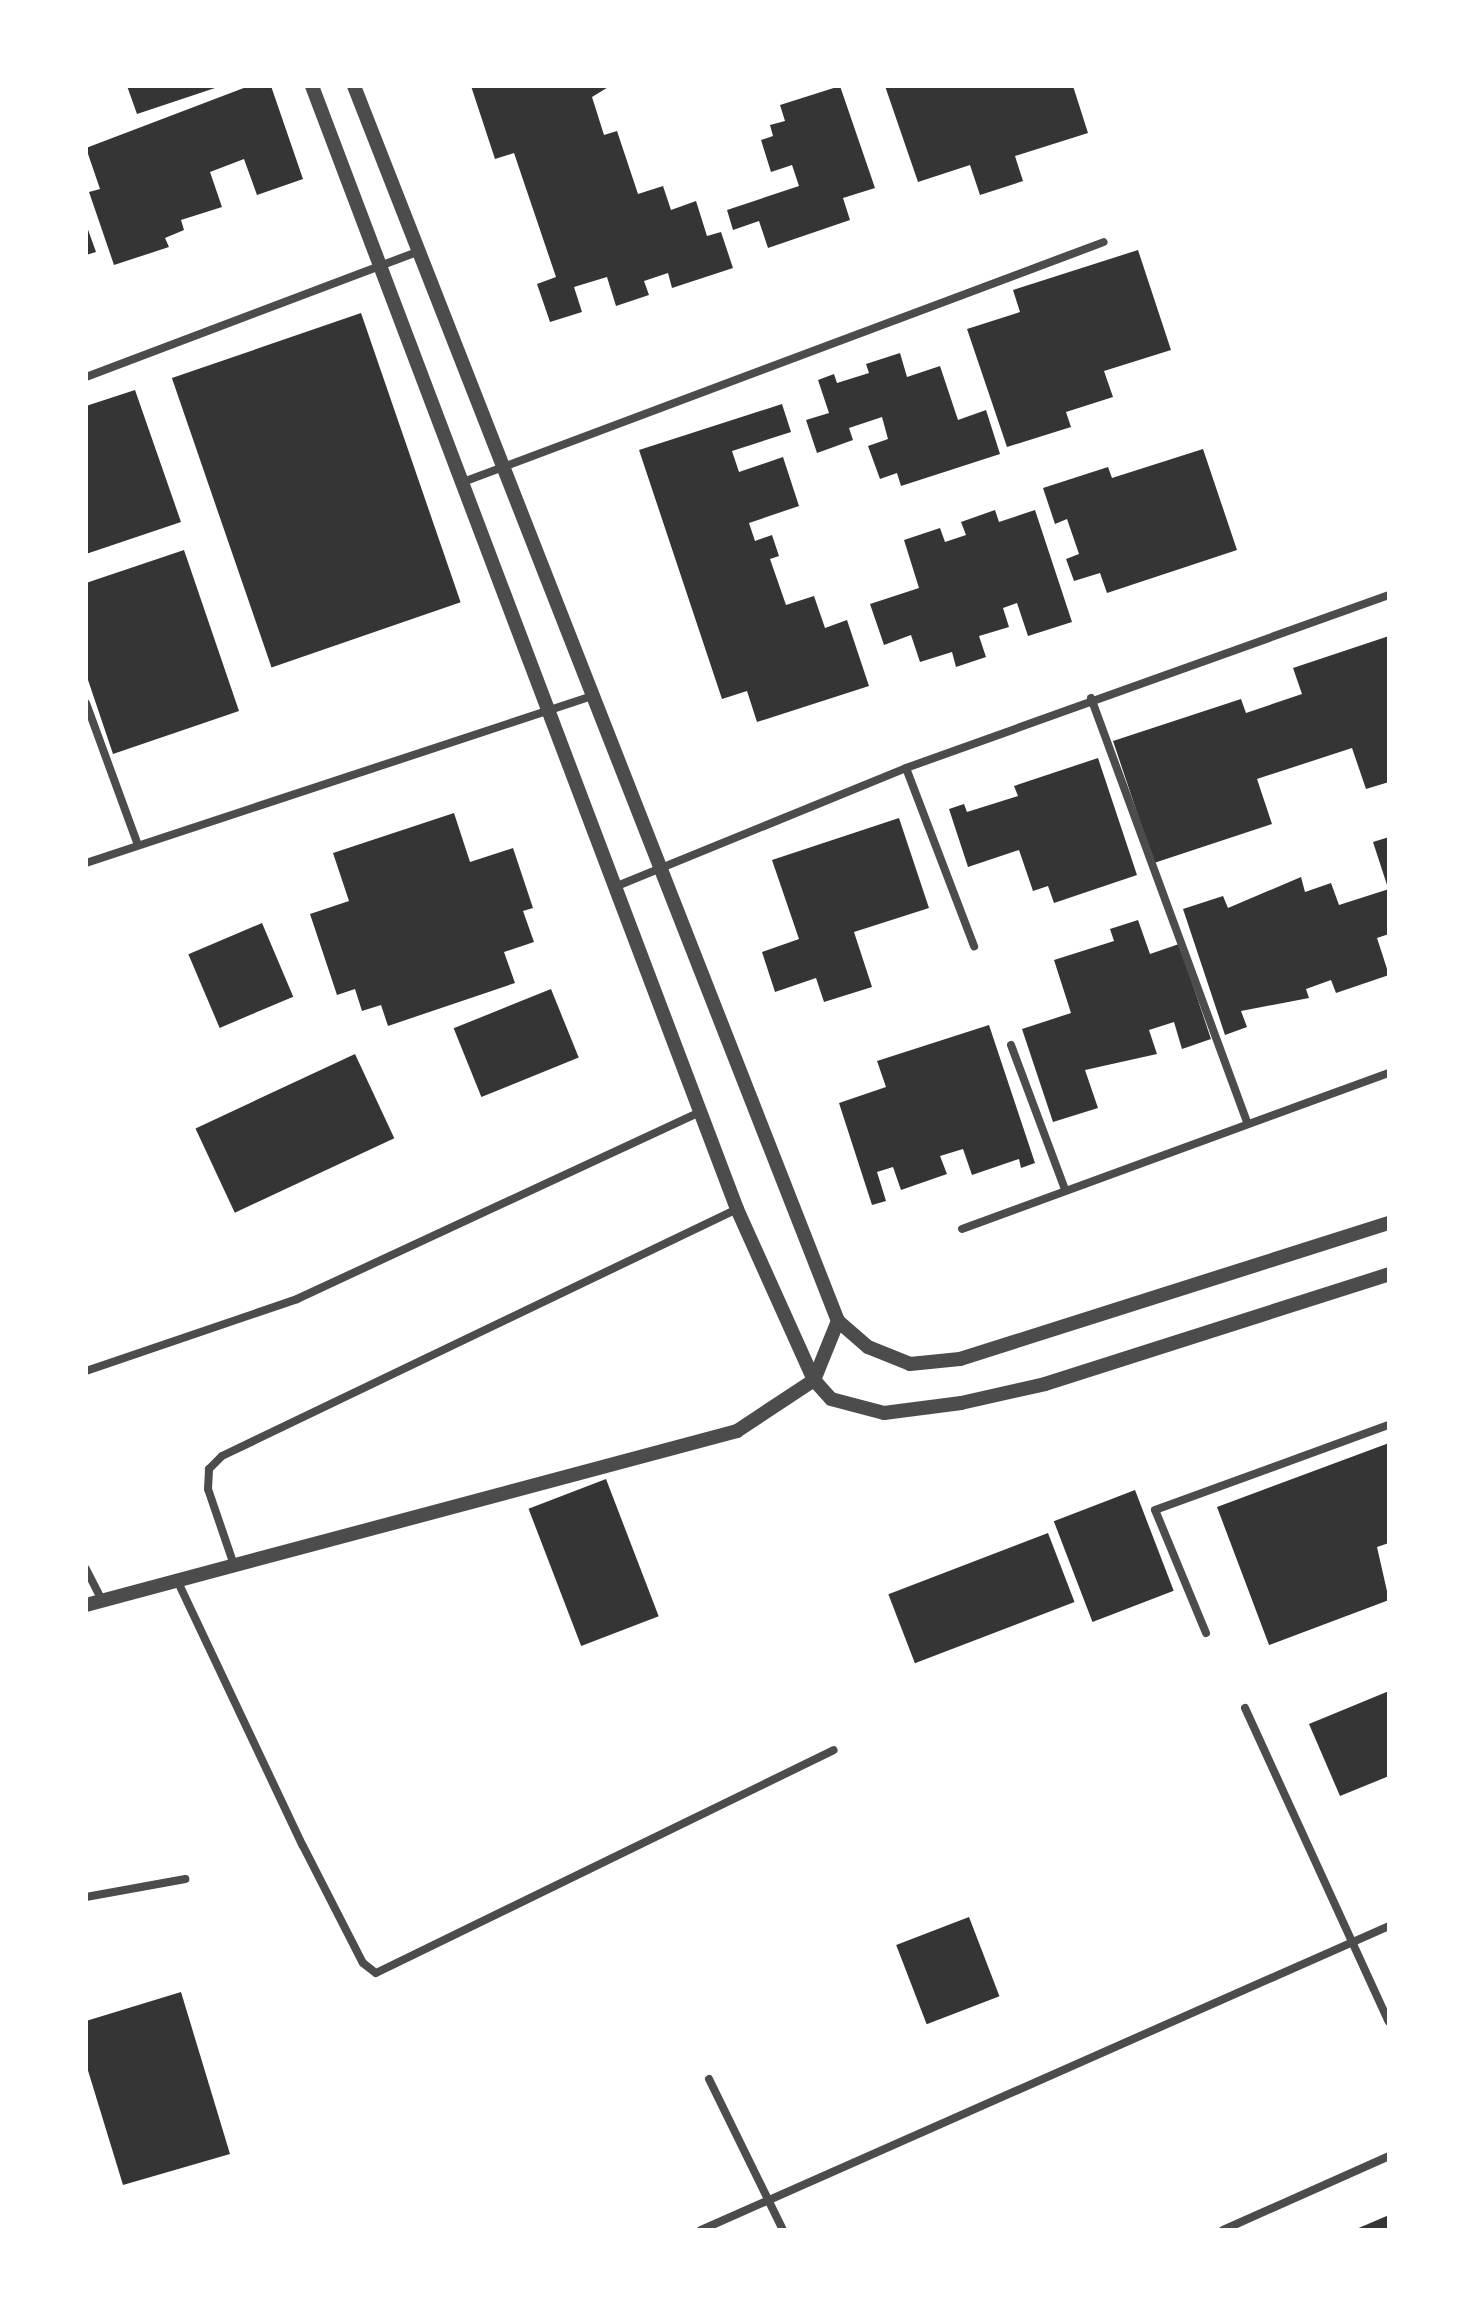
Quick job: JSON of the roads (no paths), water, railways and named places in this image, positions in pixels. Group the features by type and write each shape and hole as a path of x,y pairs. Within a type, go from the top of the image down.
{"street":[{"path":"312,86 737,1209 814,1380 831,1399 884,1413 961,1403 1045,1384 1389,1274"},
{"path":"354,86 592,696 663,867 838,1321 868,1347 910,1364 960,1359 1389,1223"},
{"path":"463,482 1104,242"},
{"path":"86,377 419,251"},
{"path":"617,886 906,768 1091,698 1389,595"},
{"path":"86,863 592,696"},
{"path":"1091,698 1246,1120"},
{"path":"86,703 138,845"},
{"path":"906,768 974,946"},
{"path":"1011,1045 1064,1187"},
{"path":"962,1229 1064,1187 1246,1120 1389,1073"},
{"path":"86,1371 297,1299 702,1111"},
{"path":"234,1565 208,1489 209,1469 222,1456 737,1209"},
{"path":"86,1605 737,1431 814,1380 838,1321"},
{"path":"1206,1633 1155,1510 1389,1425"},
{"path":"86,1569 102,1600"},
{"path":"177,1580 303,1846 363,1963 376,1973 834,1750"},
{"path":"1245,1708 1389,2022"},
{"path":"86,1897 185,1879"},
{"path":"701,2230 1389,1926"},
{"path":"709,2079 783,2230"},
{"path":"1223,2230 1389,2156"}]}
